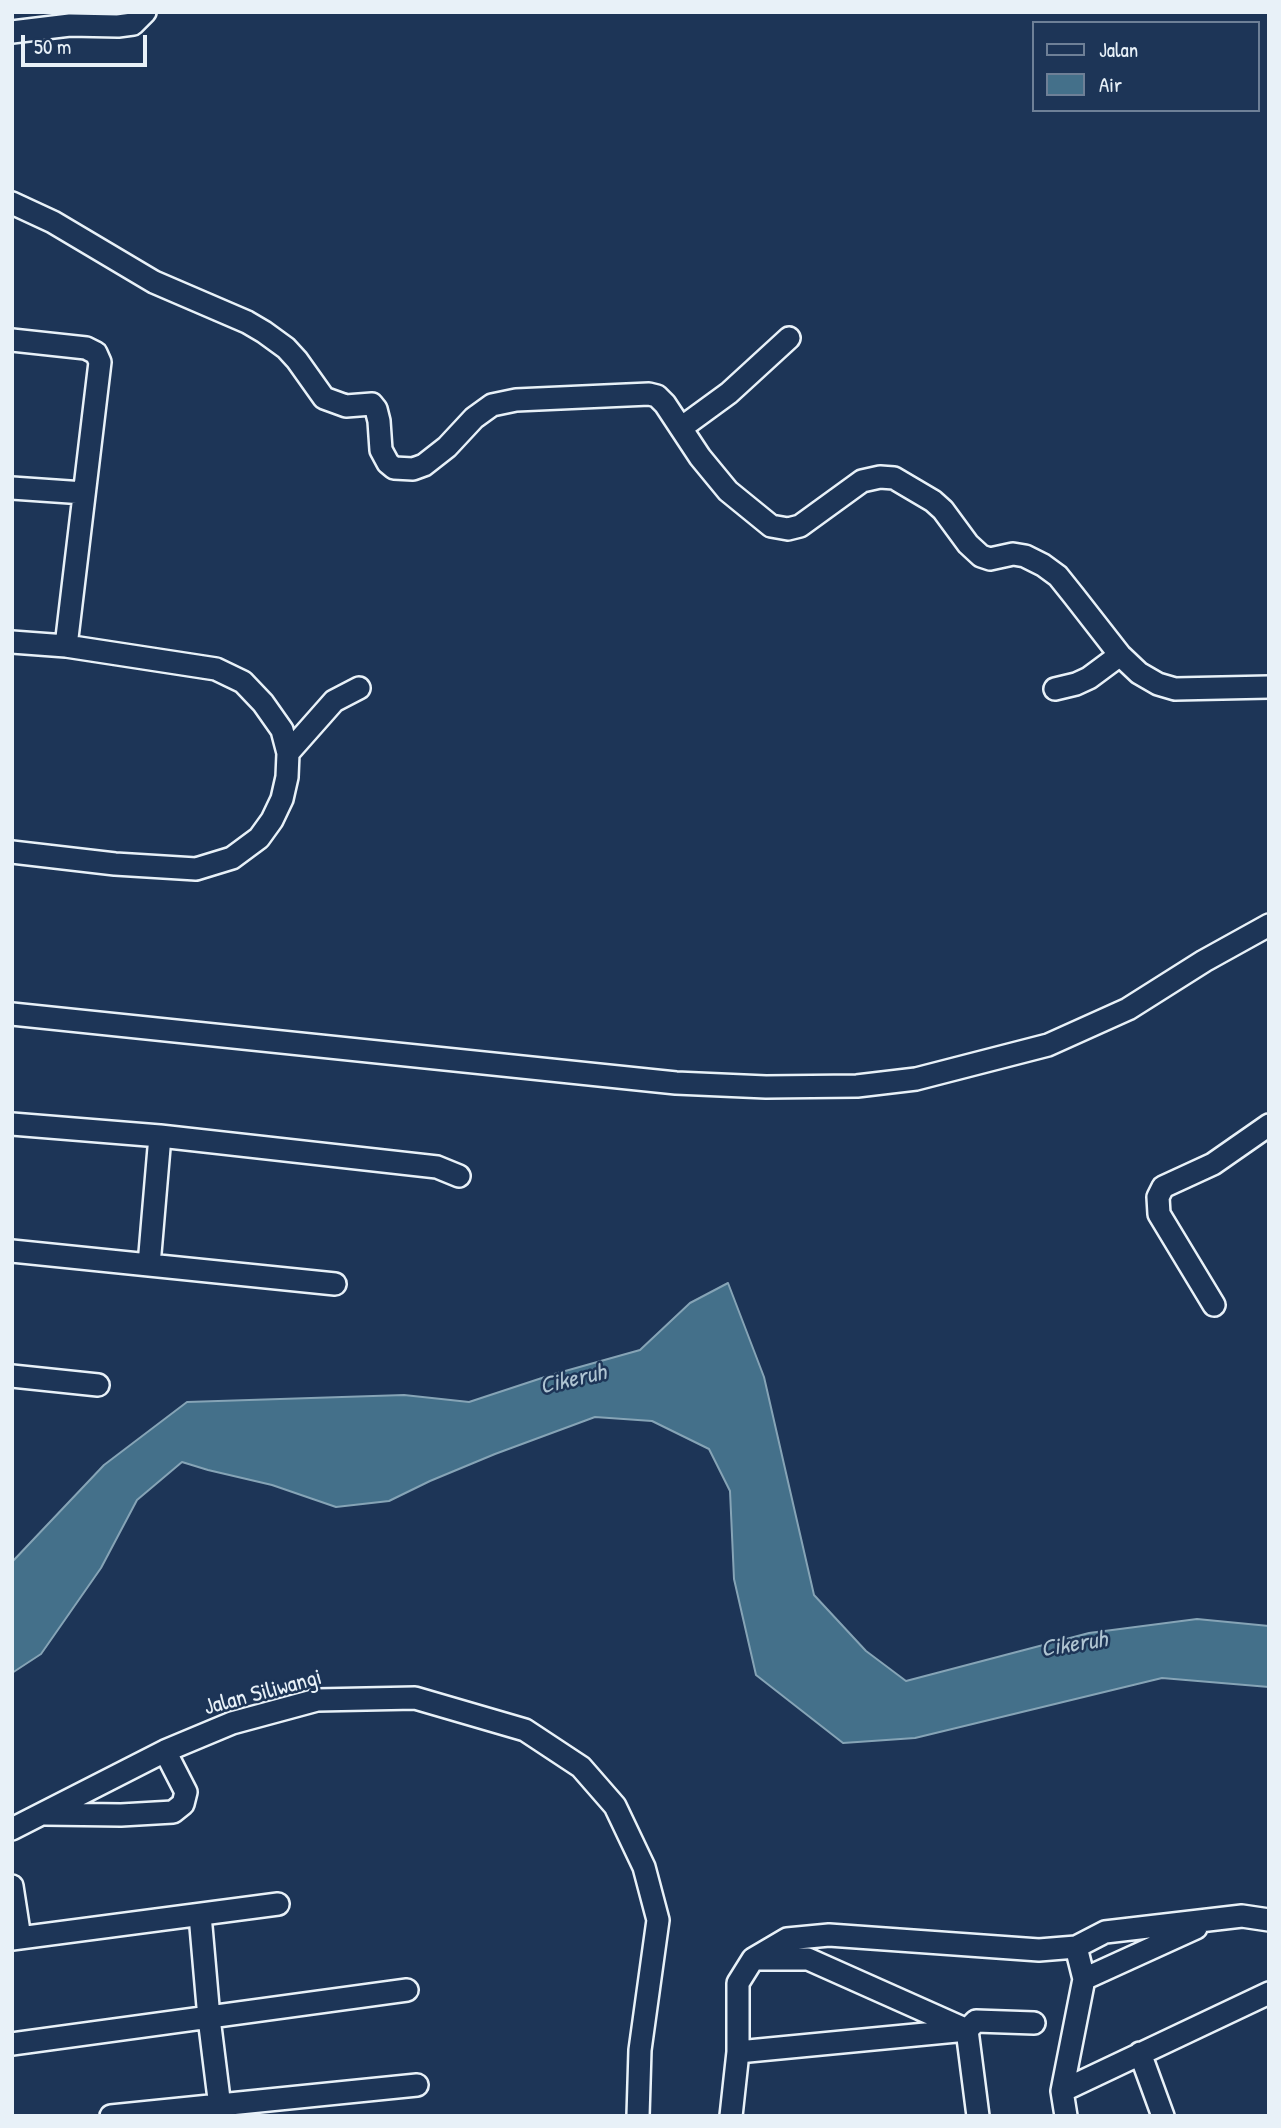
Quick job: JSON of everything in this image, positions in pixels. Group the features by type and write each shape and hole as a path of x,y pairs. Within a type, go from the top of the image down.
{"street":[{"path":"12,32 70,25 133,24 145,12"},
{"path":"12,203 53,222 154,282 264,332 297,360 324,398 346,405 372,404 379,421 381,450 394,468 413,469 424,465 492,405 516,400 649,394 657,396 728,491 771,526 788,529 800,526 862,481 880,477 894,478 933,501 981,556 990,559 1013,554 1025,556 1044,565 1066,586 1120,655 1139,673 1158,684 1175,688 1269,687"},
{"path":"681,428 729,393 789,338"},
{"path":"12,340 86,348 96,353 100,362 66,646"},
{"path":"12,488 84,493"},
{"path":"12,642 66,646 216,669 243,682 263,703 282,730 288,753 287,777 282,799 272,820 259,838 232,858 196,869 115,864 12,852"},
{"path":"1055,689 1089,678 1120,655"},
{"path":"288,753 334,701 359,688"},
{"path":"12,1014 676,1083 766,1087 857,1086 916,1079 1048,1045 1128,1009 1204,961 1269,925"},
{"path":"12,1124 160,1136 437,1167 459,1176"},
{"path":"1214,1305 1159,1214 1157,1197 1163,1186 1213,1164 1269,1125"},
{"path":"149,1265 160,1136"},
{"path":"12,1251 335,1284"},
{"path":"12,1376 98,1385"},
{"name":"Jalan Siliwangi","path":"12,1829 165,1751 232,1723 317,1700 415,1698 525,1730 581,1767 615,1805 644,1867 658,1920 640,2050 638,2116"},
{"path":"43,1814 121,1815 173,1812 183,1804 186,1792 165,1751"},
{"path":"12,1886 16,1938 278,1904"},
{"path":"200,1915 220,2110"},
{"path":"731,2116 738,2052 738,1983 753,1959 787,1939 829,1935 1039,1950 1076,1947 1105,1932 1242,1916 1269,1920"},
{"path":"1084,1979 1216,1919"},
{"path":"1066,2116 1062,2091 1084,1979 1076,1947"},
{"path":"753,1959 808,1959 967,2030"},
{"path":"12,2044 407,1990"},
{"path":"1062,2091 1269,1993"},
{"path":"738,2052 967,2030 976,2021 1034,2023"},
{"path":"967,2030 976,2116"},
{"path":"1140,2053 1163,2116"},
{"path":"111,2116 220,2110 417,2085"}],"water":[{"name":"Cikeruh","path":"728,1283 764,1377 814,1595 866,1651 906,1681 1089,1633 1197,1619 1269,1626 1269,1687 1162,1678 915,1738 843,1743 756,1675 734,1579 730,1491 709,1449 652,1421 595,1417 495,1454 389,1501 336,1507 272,1485 182,1462 137,1500 101,1568 41,1654 12,1673 12,1562 104,1465 187,1402 404,1395 469,1402 640,1350 690,1303"}]}
